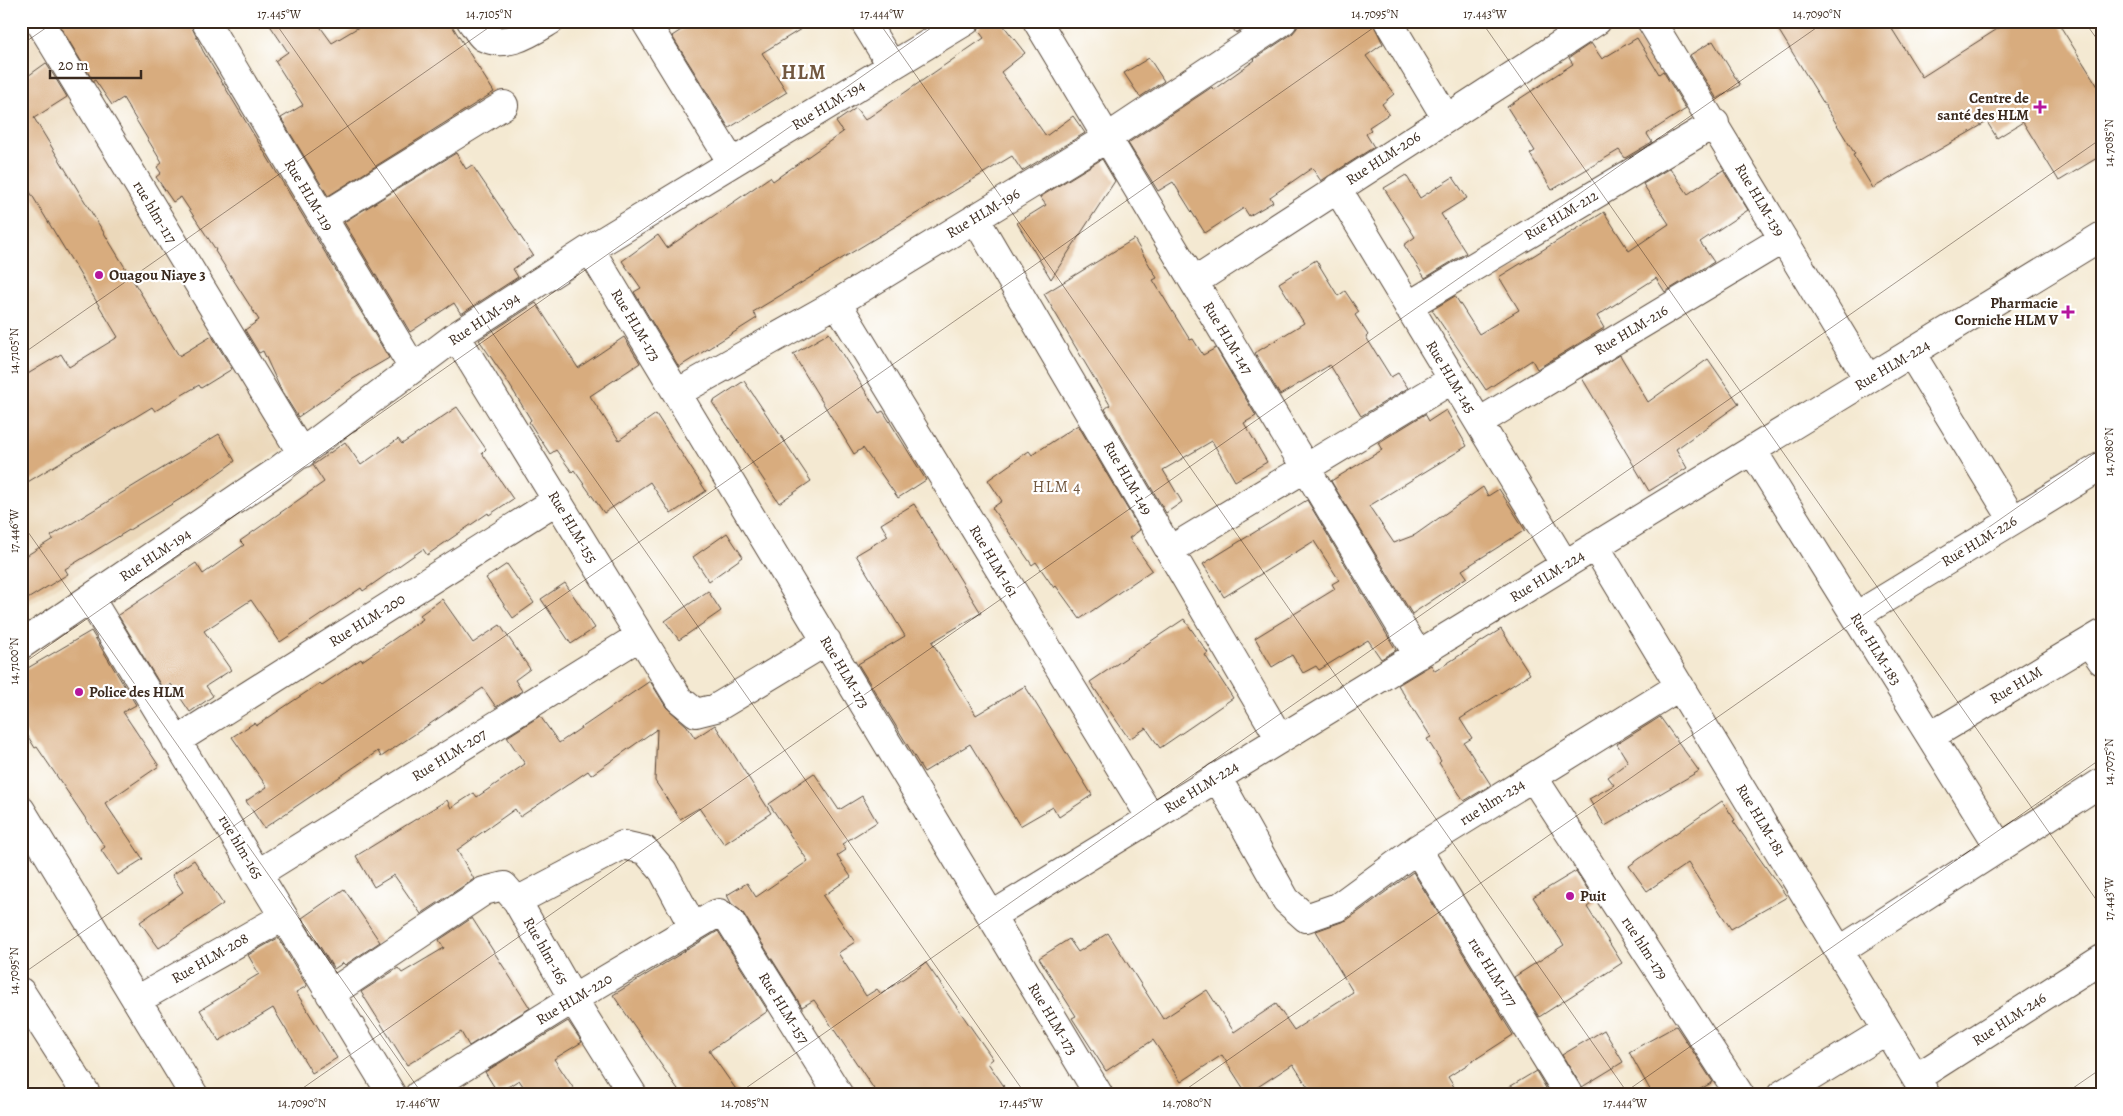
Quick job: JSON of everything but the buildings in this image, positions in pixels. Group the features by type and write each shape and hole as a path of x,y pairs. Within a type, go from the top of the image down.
{"street":[{"name":"rue hlm-117","path":"39,21 302,454"},
{"name":"Rue HLM-119","path":"205,21 413,368"},
{"path":"472,21 482,36 502,42 523,37 550,21"},
{"path":"645,21 732,164"},
{"path":"864,21 892,66"},
{"name":"Rue HLM-194","path":"21,645 90,600 302,454 456,336 590,249 966,21"},
{"name":"Rue HLM-147","path":"1037,21 1418,655"},
{"name":"Rue HLM-196","path":"677,393 837,303 1107,138 1283,21"},
{"path":"1388,21 1446,118"},
{"path":"1569,29 1597,21"},
{"name":"Rue HLM-139","path":"1651,21 1868,379"},
{"name":"Rue HLM-206","path":"1194,282 1446,118 1569,29"},
{"path":"323,217 504,105"},
{"name":"Rue HLM-212","path":"1408,306 1715,124"},
{"name":"Rue HLM-145","path":"1337,188 1565,565"},
{"name":"Rue HLM-149","path":"975,218 1280,739"},
{"name":"Rue HLM-224","path":"992,916 2102,236"},
{"name":"Rue HLM-216","path":"1478,422 1784,239"},
{"name":"Rue HLM-173","path":"590,249 1099,1095"},
{"name":"Rue HLM-161","path":"837,303 1151,818"},
{"name":"Rue HLM-155","path":"456,336 679,699 696,713 716,708 826,641"},
{"path":"1911,353 2013,520"},
{"path":"1170,550 1453,379"},
{"name":"Rue HLM-183","path":"1752,450 2000,848"},
{"name":"Rue HLM-226","path":"1856,616 2102,466"},
{"name":"Rue HLM-200","path":"176,741 557,500"},
{"name":"Rue HLM-181","path":"1596,546 1921,1086"},
{"name":"rue hlm-165","path":"90,600 392,1095"},
{"name":"Rue HLM-207","path":"257,874 640,636"},
{"name":"Rue HLM","path":"1931,736 2098,646"},
{"name":"rue hlm-234","path":"1217,777 1286,900 1306,918 1338,907 1417,849 1680,686"},
{"name":"rue hlm-179","path":"1533,777 1740,1095"},
{"path":"1839,951 2102,782"},
{"path":"21,810 194,1095"},
{"path":"330,994 484,891 511,893 623,845 645,850 663,871 692,927"},
{"name":"rue HLM-177","path":"1417,849 1569,1095"},
{"name":"Rue hlm-165","path":"511,893 633,1095"},
{"name":"Rue HLM-220","path":"419,1095 573,998 692,927 716,914 730,921"},
{"name":"Rue HLM-208","path":"137,1000 283,917"},
{"name":"Rue HLM-157","path":"730,921 838,1095"},
{"name":"Rue HLM-246","path":"1921,1086 2102,959"},
{"path":"21,992 87,1095"},
{"path":"1781,1095 1887,1030"}],"shaded area":[{"name":"Ouagou Niaye 3","path":"21,21 24,21 283,449 21,609"}],"place":[{"name":"Centre de santé des HLM","path":"2040,107"},
{"name":"Ouagou Niaye 3","path":"99,275"},
{"name":"Pharmacie Corniche HLM V","path":"2068,312"},
{"name":"Police des HLM","path":"79,692"},
{"name":"Puit","path":"1570,896"}],"district":[{"name":"HLM","path":"804,72"},
{"name":"HLM 4","path":"1057,486"}]}
